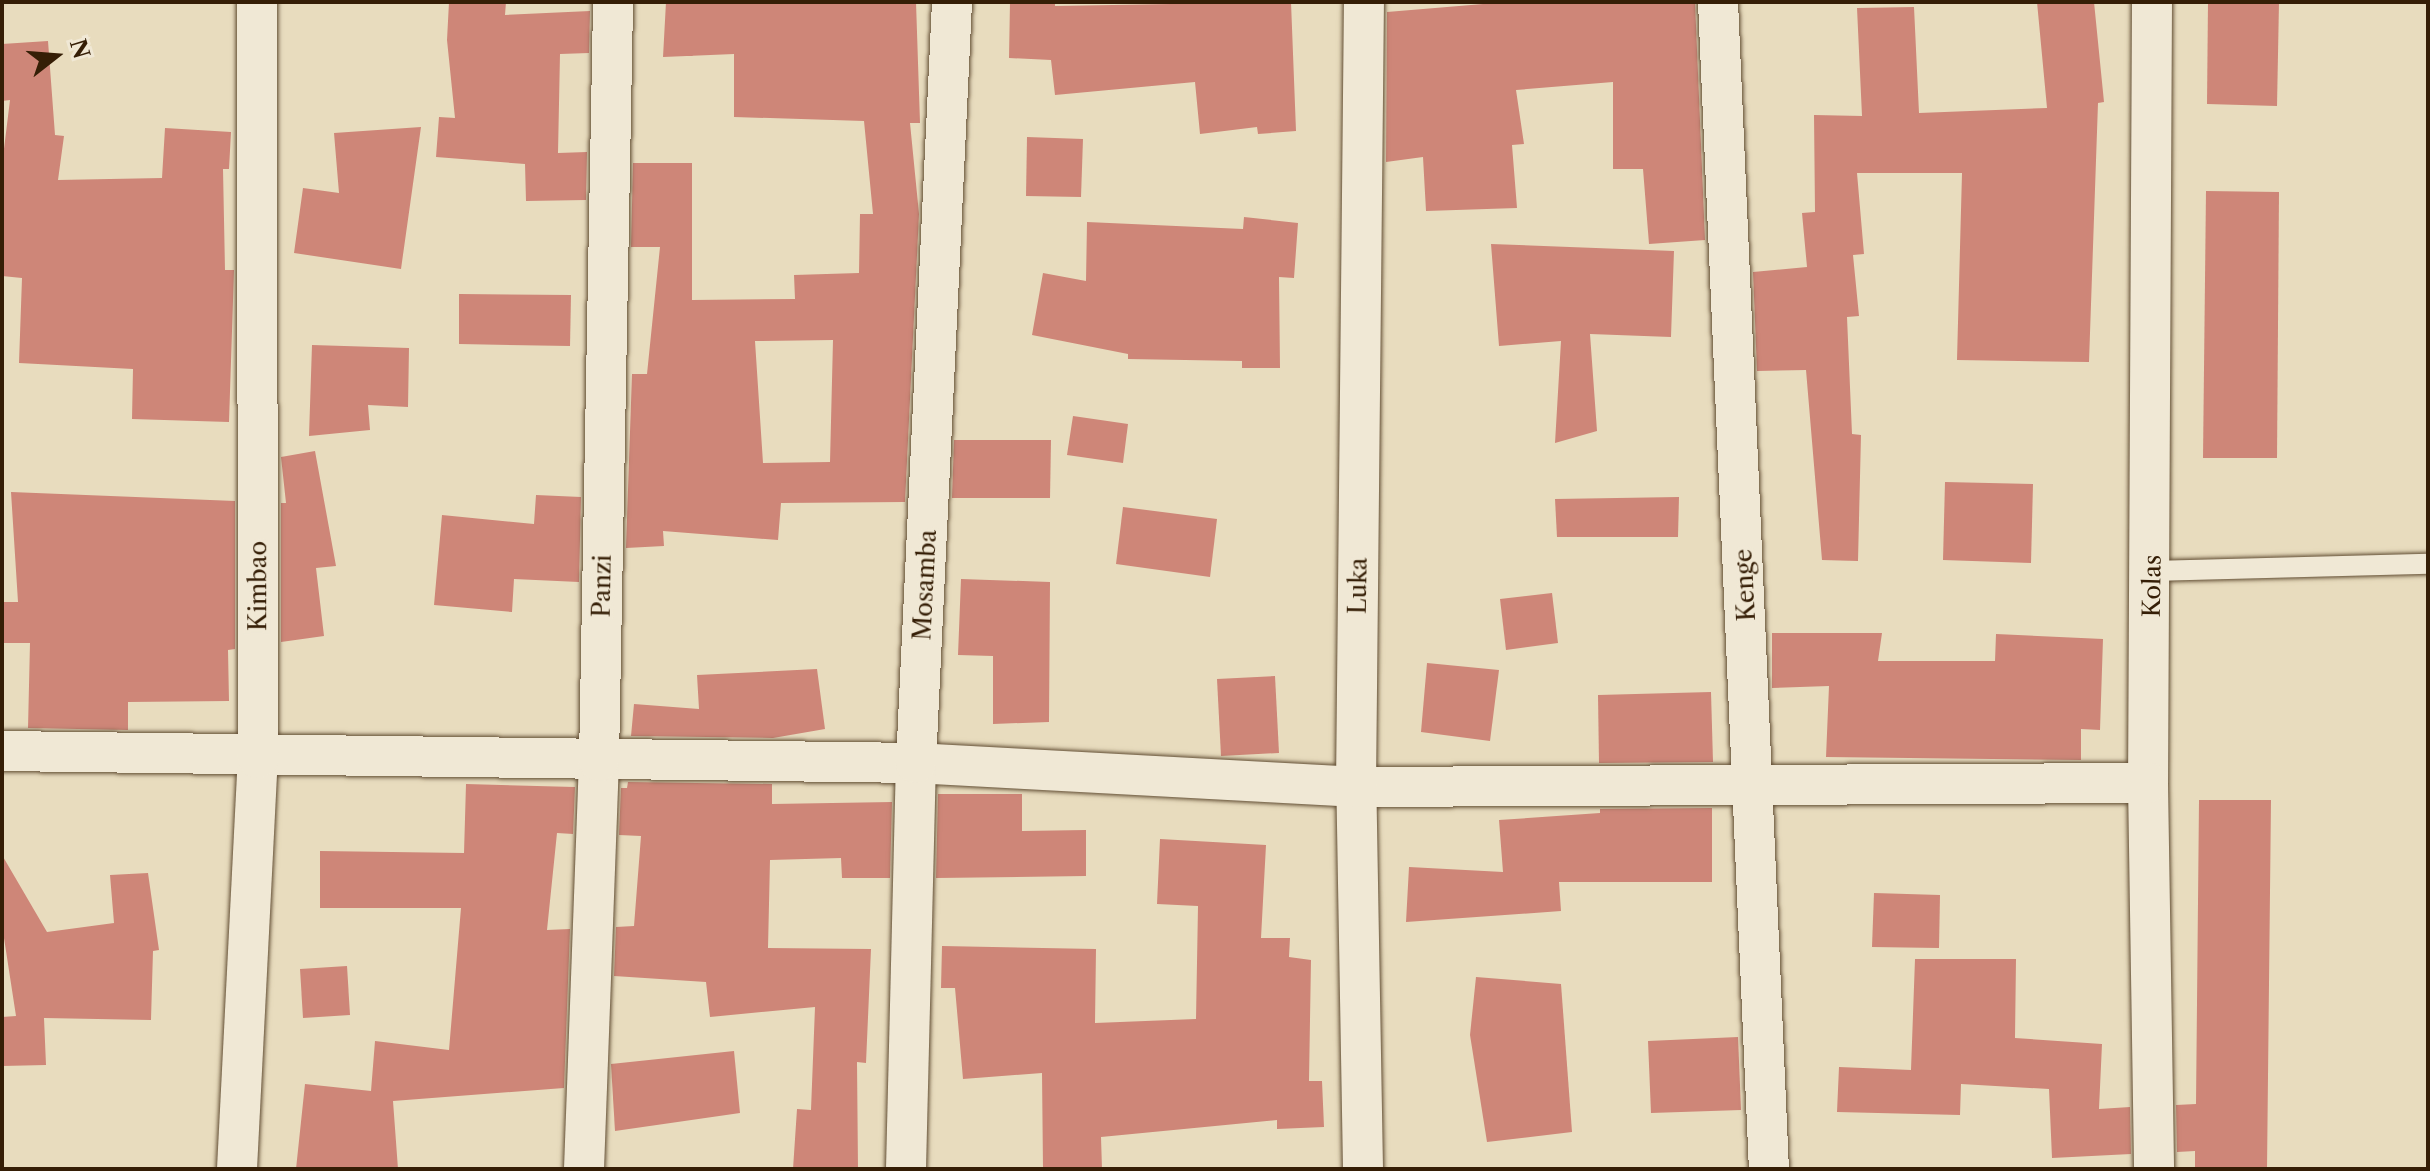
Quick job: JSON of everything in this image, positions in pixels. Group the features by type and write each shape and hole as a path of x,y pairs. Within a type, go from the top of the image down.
{"street":[{"name":"Kimbao","path":"237,1169 258,758 257,2"},
{"name":"Panzi","path":"584,1169 599,761 613,2"},
{"name":"Mosamba","path":"906,1169 916,763 952,2"},
{"name":"Luka","path":"1363,1169 1356,787 1364,2"},
{"name":"Kenge","path":"1718,2 1755,783 1769,1169"},
{"name":"Kolas","path":"2152,2 2152,571 2148,783 2154,1169"},
{"path":"2,751 258,758 916,763 1356,787 2148,783"}],"lane":[{"path":"2152,571 2428,564"}],"building":[{"path":"449,2 506,2 505,15 590,11 589,53 560,54 558,153 587,152 586,200 526,201 525,164 436,157 439,117 455,118 447,40"},
{"path":"666,2 916,2 920,123 910,123 919,214 905,502 781,503 778,540 663,531 664,546 626,548 632,374 647,374 660,247 631,247 633,163 692,163 692,300 795,299 794,275 859,273 860,214 873,214 864,121 734,117 734,54 663,57","holes":["833,340 830,462 763,463 755,341"]},
{"path":"1010,2 1055,2 1055,6 1291,2 1296,131 1258,134 1257,127 1200,134 1195,82 1055,95 1051,60 1009,58"},
{"path":"1507,2 1695,2 1705,240 1649,244 1643,169 1613,169 1613,82 1516,90 1524,144 1512,145 1517,208 1426,211 1423,157 1386,162 1387,12"},
{"path":"2037,2 2094,2 2104,102 2098,103 2089,362 1957,360 1962,173 1857,173 1864,254 1853,255 1859,316 1847,317 1852,434 1861,435 1858,561 1822,560 1806,370 1757,371 1753,272 1807,267 1802,213 1815,212 1814,115 1862,116 1857,8 1914,7 1919,113 2047,108"},
{"path":"2208,2 2279,2 2277,106 2207,104"},
{"path":"48,41 55,135 64,136 58,180 162,178 165,128 231,132 229,169 223,169 225,270 234,270 229,422 132,419 133,369 19,363 22,278 2,276 2,165 10,100 2,101 2,44"},
{"path":"421,127 401,269 294,253 303,188 339,193 334,133"},
{"path":"1027,137 1083,139 1081,197 1026,196"},
{"path":"2206,191 2279,192 2277,458 2203,458"},
{"path":"1244,217 1298,223 1294,278 1279,277 1280,368 1242,368 1242,361 1128,359 1128,354 1032,335 1043,273 1086,281 1087,222 1243,229"},
{"path":"1491,244 1674,251 1671,337 1590,334 1597,431 1555,443 1561,341 1499,346"},
{"path":"459,294 571,295 570,346 459,344"},
{"path":"312,345 409,348 408,407 368,405 370,430 309,436"},
{"path":"1073,416 1128,424 1123,463 1067,455"},
{"path":"954,440 1051,440 1050,498 952,498"},
{"path":"315,451 336,566 316,568 324,636 281,642 281,503 286,503 281,457"},
{"path":"1945,482 2033,484 2031,563 1943,560"},
{"path":"11,492 235,501 235,649 228,650 229,701 128,702 128,730 28,728 30,643 2,643 2,602 18,602"},
{"path":"536,495 581,497 579,582 514,579 512,612 434,605 442,515 534,524"},
{"path":"1679,497 1678,537 1557,537 1555,499"},
{"path":"1123,507 1217,519 1210,577 1116,564"},
{"path":"961,579 1050,582 1049,722 993,724 993,656 958,655"},
{"path":"1552,593 1558,643 1506,650 1500,599"},
{"path":"1772,633 1882,633 1878,661 1995,661 1996,634 2103,639 2100,730 2081,729 2081,760 1826,757 1829,686 1772,688"},
{"path":"1427,663 1499,670 1490,741 1421,732"},
{"path":"817,669 825,729 773,738 631,736 634,704 699,709 697,675"},
{"path":"1275,676 1279,753 1221,756 1217,679"},
{"path":"1711,692 1713,762 1599,763 1598,695"},
{"path":"628,782 772,784 772,804 892,802 890,878 842,878 841,858 770,860 768,948 871,949 866,1063 857,1062 858,1169 793,1169 797,1109 811,1110 815,1007 710,1017 706,982 614,976 616,927 634,926 641,836 619,835 621,788 627,788"},
{"path":"466,784 575,787 573,834 557,833 547,930 570,929 564,1088 393,1101 398,1169 296,1169 305,1084 371,1091 375,1041 449,1050 461,908 320,908 320,851 464,853"},
{"path":"938,794 1022,794 1022,831 1086,830 1086,876 936,878"},
{"path":"2199,800 2271,800 2267,1169 2195,1169 2195,1151 2177,1152 2176,1105 2196,1104"},
{"path":"1712,808 1712,882 1559,882 1561,911 1406,922 1409,867 1503,872 1499,820 1600,813 1600,809"},
{"path":"1160,839 1266,845 1261,938 1290,938 1289,957 1311,960 1309,1081 1322,1081 1324,1127 1277,1129 1277,1120 1101,1137 1102,1169 1043,1169 1042,1073 963,1079 955,988 941,988 942,946 1096,949 1095,1023 1196,1019 1198,906 1157,904"},
{"path":"2,855 47,932 114,923 110,875 148,873 159,950 153,951 151,1020 44,1018 46,1065 2,1066 2,1017 16,1016 2,925"},
{"path":"1874,893 1940,895 1939,948 1872,947"},
{"path":"1915,959 2016,959 2015,1038 2102,1044 2099,1109 2130,1107 2131,1154 2052,1158 2049,1089 1961,1084 1960,1115 1837,1112 1839,1067 1911,1070"},
{"path":"347,966 350,1015 303,1018 300,969"},
{"path":"1476,977 1561,984 1572,1132 1487,1142 1470,1035"},
{"path":"1738,1037 1741,1110 1651,1113 1648,1041"},
{"path":"734,1051 740,1113 615,1131 611,1064"}]}
